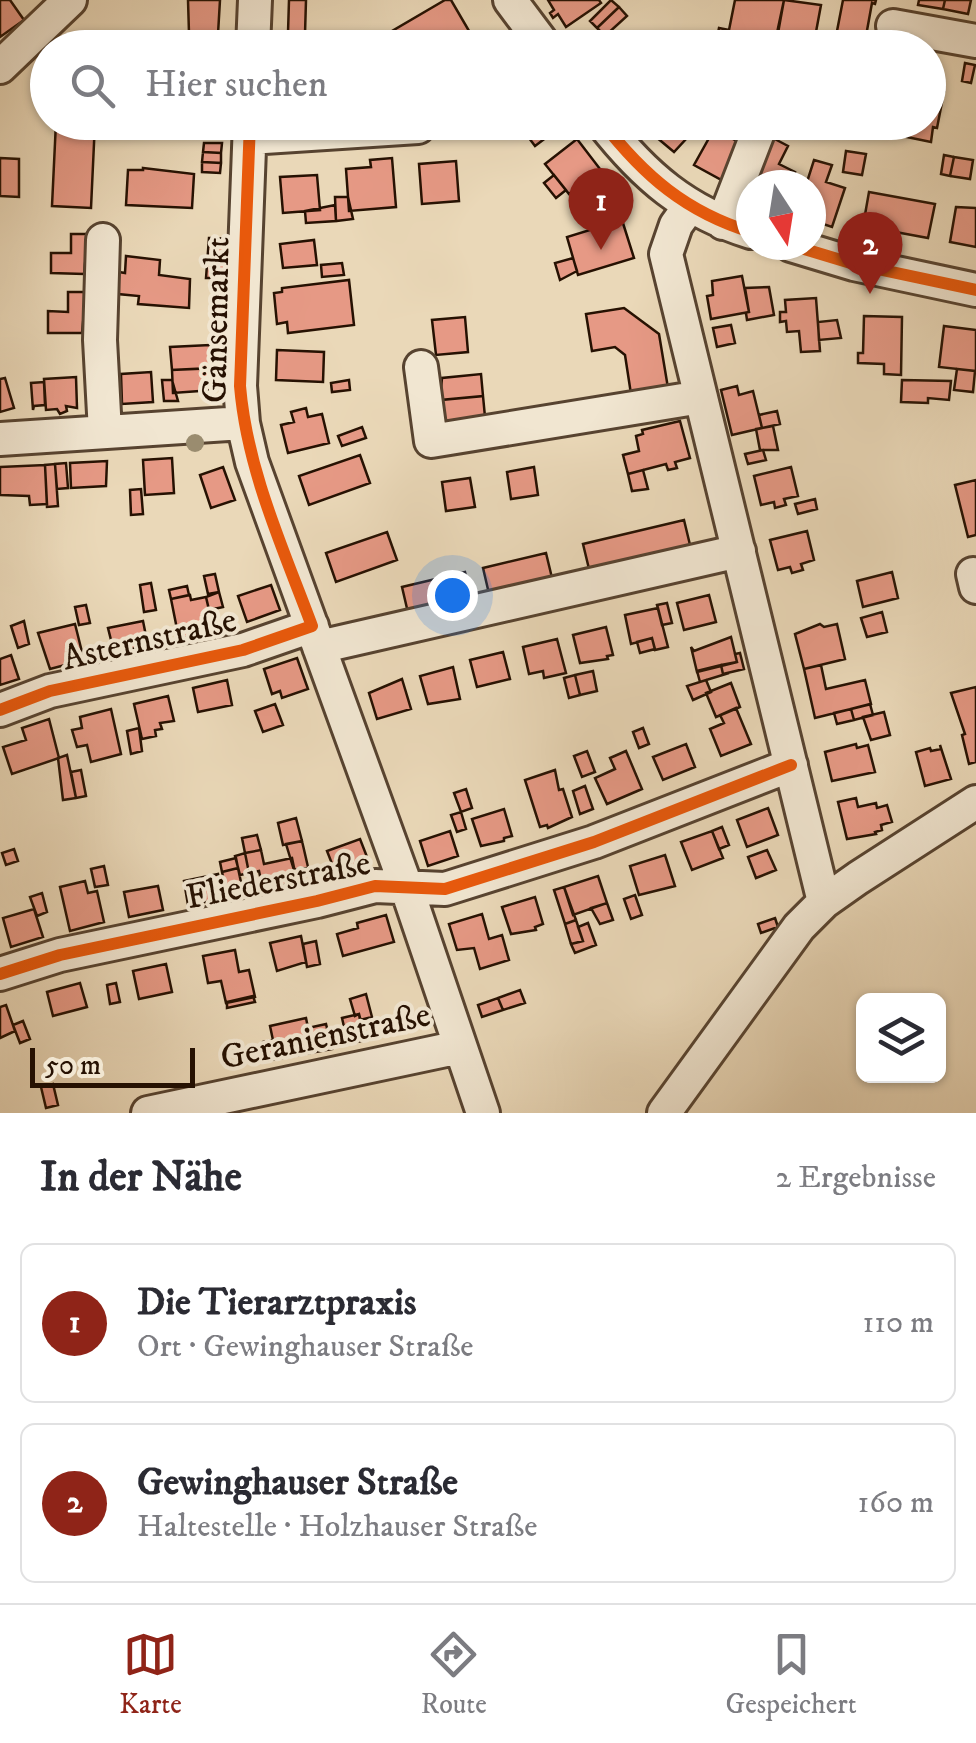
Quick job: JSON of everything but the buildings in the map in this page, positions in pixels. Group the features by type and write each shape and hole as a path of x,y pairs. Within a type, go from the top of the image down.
{"street":[{"path":"39,30 70,0"},
{"path":"254,30 255,0"},
{"path":"510,0 532,30"},
{"path":"893,26 917,30"},
{"path":"946,35 976,40"},
{"path":"0,67 30,38"},
{"name":"Gänsemarkt","path":"250,140 240,386 252,462 483,1113"},
{"path":"618,140 662,188 689,207 736,228"},
{"path":"751,170 758,140"},
{"path":"689,207 676,225 666,254 824,902"},
{"path":"103,240 100,340 105,432"},
{"path":"826,255 976,290"},
{"path":"421,367 431,441 701,397"},
{"path":"0,439 243,423"},
{"name":"Asternstraße","path":"0,710 50,691 738,551"},
{"name":"Fliederstraße","path":"0,974 60,954 374,886 445,889 594,842 791,765"},
{"path":"664,1113 800,927 824,902 976,802"},
{"name":"Geranienstraße","path":"148,1113 460,1047"}],"cycle path":[{"path":"0,710 50,691 243,650 312,626 258,478 240,386 249,140"},
{"path":"618,140 668,190 706,214 736,227"},
{"path":"826,256 976,290"},
{"path":"0,974 60,955 375,886 445,889 594,842 791,765"}],"place":[{"name":"Die Tierarztpraxis","path":"601,250"},
{"name":"Gewinghauser Straße","path":"870,294"}]}
